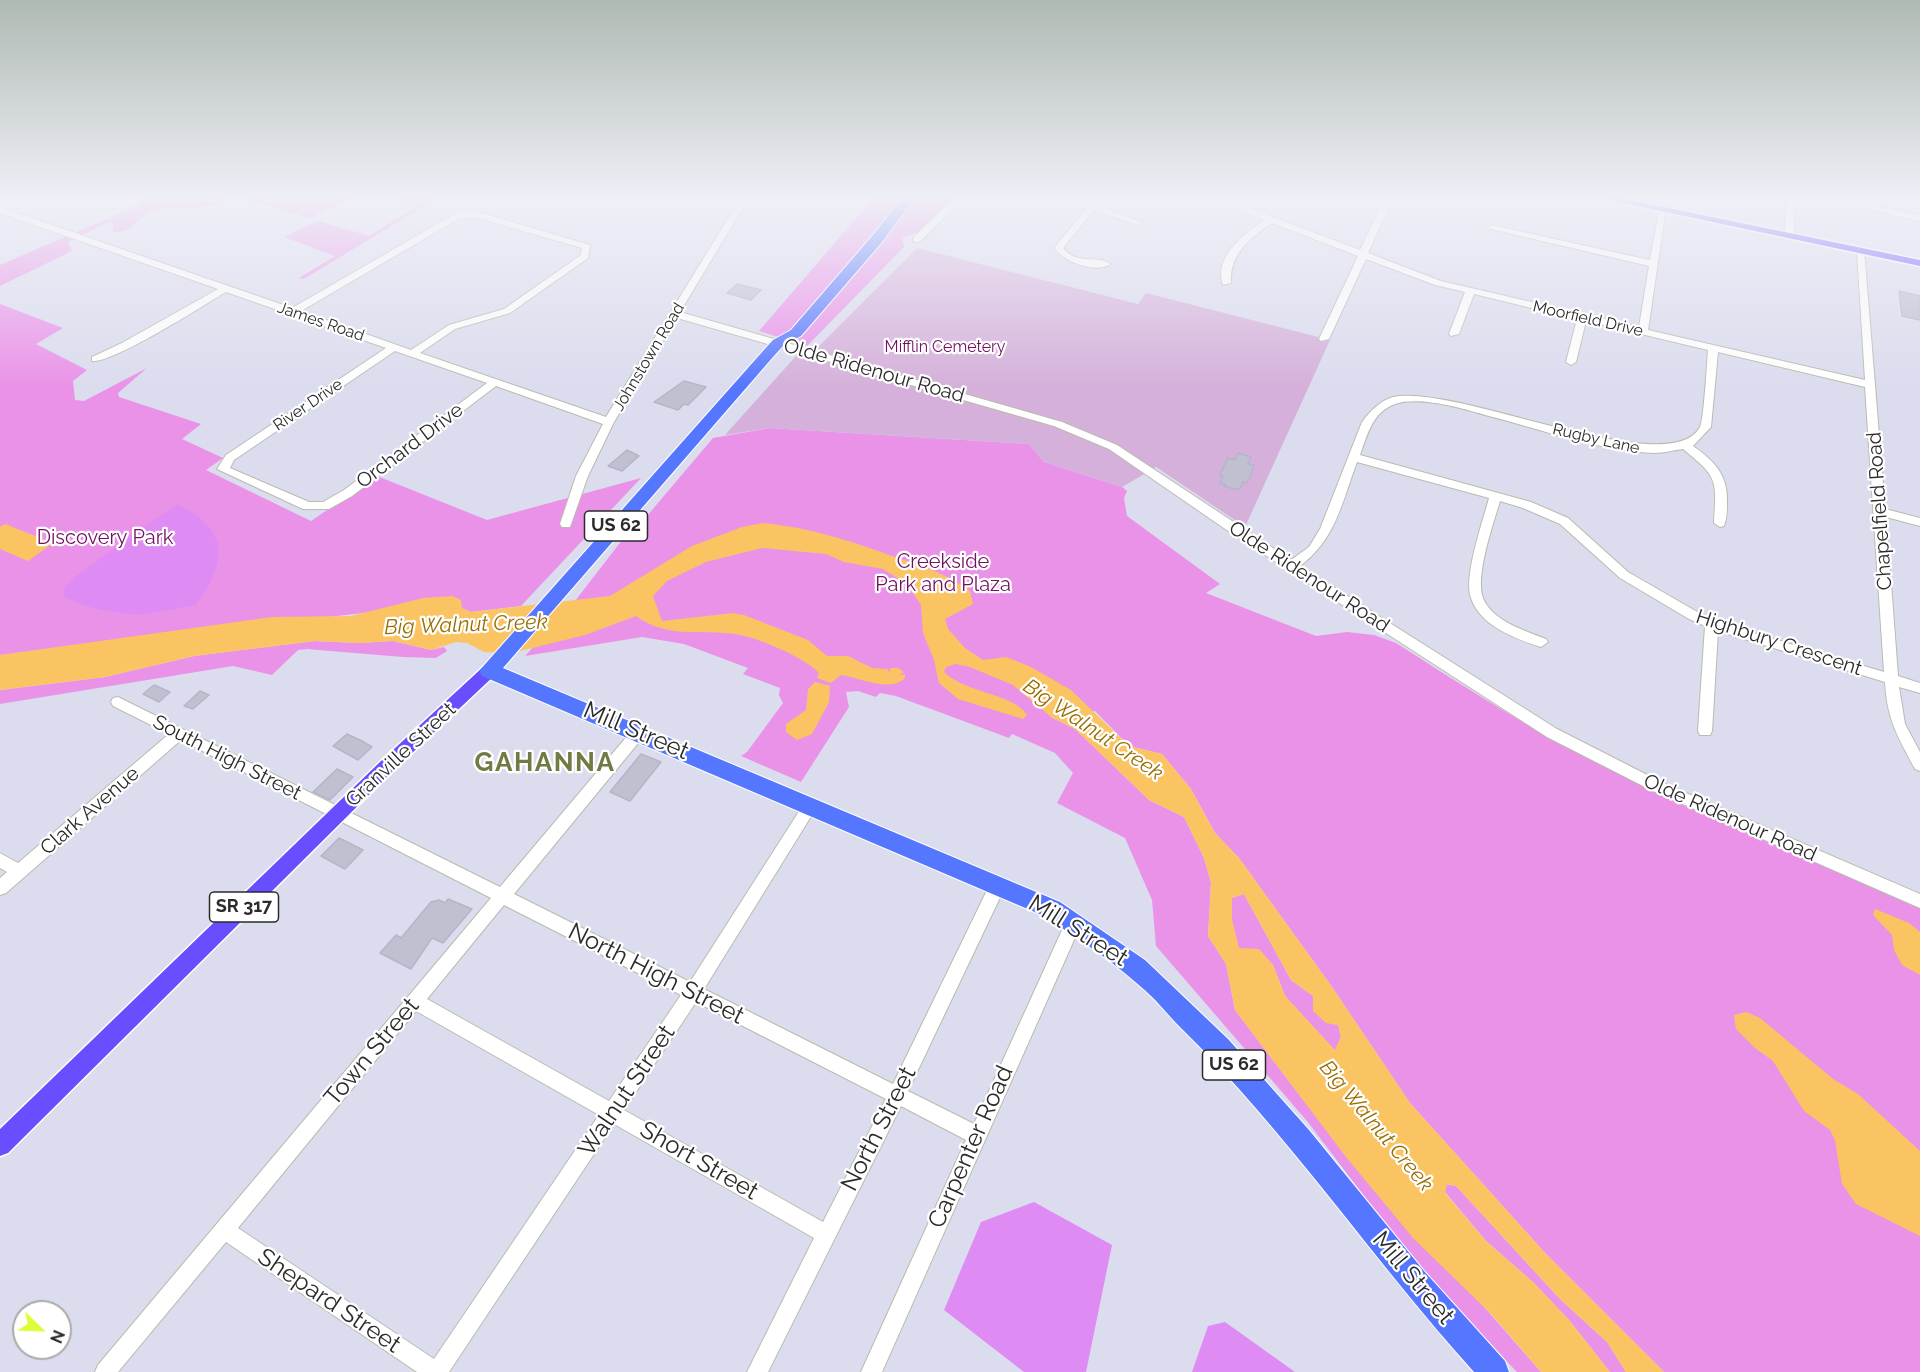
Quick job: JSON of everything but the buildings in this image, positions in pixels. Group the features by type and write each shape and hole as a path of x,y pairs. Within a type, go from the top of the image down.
{"highway":[{"name":"US 62","path":"778,343 782,330 844,260"},
{"name":"US 62","path":"778,343 796,333 857,260"},
{"name":"Granville Street","path":"493,666 778,343"},
{"name":"Mill Street","path":"493,666 639,732 999,885 1052,909 1074,922 1143,972 1192,1019 1282,1120 1438,1310 1494,1372"}],"main road":[{"name":"Granville Street","path":"0,1145 337,815 493,666"}],"street":[{"name":"James Road","path":"142,260 609,422"},
{"path":"293,312 381,260"},
{"path":"411,354 452,327 507,311 579,260"},
{"name":"Johnstown Road","path":"566,524 582,476 609,422 707,260"},
{"path":"1072,260 1106,264"},
{"path":"1226,283 1225,268 1230,260"},
{"path":"1324,339 1360,260"},
{"name":"Moorfield Drive","path":"1374,260 1470,291 1871,386"},
{"path":"1636,260 1654,264"},
{"path":"1643,332 1655,260"},
{"name":"Chapelfield Road","path":"1862,260 1891,679 1898,724 1920,765"},
{"path":"96,359 126,345 225,289"},
{"path":"1454,334 1470,291"},
{"name":"Olde Ridenour Road","path":"675,314 1058,424 1094,437 1127,456 1527,718 1615,767 1920,901"},
{"path":"1571,362 1582,317"},
{"name":"River Drive","path":"325,506 307,506 227,473 223,469 224,464 393,348"},
{"path":"1713,348 1706,427 1703,436 1687,447 1718,471 1722,488 1720,523"},
{"name":"Orchard Drive","path":"325,506 348,493 493,382"},
{"path":"1390,391 1401,400"},
{"name":"Rugby Lane","path":"1292,566 1313,550 1326,530 1367,422 1377,408 1401,400 1420,397 1451,401 1611,444 1650,451 1687,447"},
{"name":"Highbury Crescent","path":"1353,457 1527,505 1564,521 1631,580 1669,604 1713,624 1920,688"},
{"path":"1495,496 1477,578 1477,598 1500,623 1519,634 1541,642"},
{"path":"1881,512 1920,522"},
{"path":"1705,731 1713,624"},
{"name":"South High Street","path":"118,702 337,815"},
{"name":"Town Street","path":"105,1372 639,732"},
{"name":"Clark Avenue","path":"0,888 179,734"},
{"name":"Walnut Street","path":"436,1372 692,993 810,806"},
{"name":"North High Street","path":"337,815 976,1135"},
{"path":"0,860 19,871"},
{"name":"North Street","path":"757,1372 897,1095 999,885"},
{"name":"Carpenter Road","path":"871,1372 1074,922"},
{"name":"Short Street","path":"414,1001 613,1111 826,1234"},
{"name":"Shepard Street","path":"223,1229 436,1372"}],"green space":[{"path":"12,260 54,260 0,286 0,265"},
{"path":"328,260 335,260 304,279 299,278"},
{"path":"820,260 891,260 807,346 759,331"},
{"name":"Mifflin Cemetery","path":"905,260 964,260 1138,304 1146,293 1330,340 1245,527 1156,467 1122,487 1044,462 1029,444 770,428 725,435 796,356 806,359"},
{"name":"Discovery Park","path":"0,304 63,328 36,344 87,370 73,381 75,400 84,401 147,368 118,393 119,397 201,424 182,439 223,458 206,470 311,521 377,476 487,520 641,478 521,606 471,612 463,609 363,613 0,655"},
{"name":"Creekside Park and Plaza","path":"770,428 1029,444 1044,462 1122,487 1127,491 1124,498 1127,516 1220,584 1206,593 1316,636 1347,632 1374,635 1396,643 1566,747 1631,780 1672,800 1920,907 1920,1372 1664,1372 1546,1254 1410,1103 1332,987 1239,858 1215,833 1191,789 1162,754 1129,746 1095,711 1051,717 1075,729 1149,800 1184,817 1204,858 1211,883 1208,936 1226,964 1235,1010 1304,1101 1541,1372 1517,1372 1428,1280 1307,1121 1156,946 1152,900 1125,838 1057,803 1073,773 1055,753 1012,734 1009,738 896,696 880,693 876,697 858,691 846,692 849,707 801,782 741,756 747,752 783,703 779,695 780,688 743,674 748,668 684,644 642,637 525,656 575,601 626,535 630,536 713,438"},
{"path":"315,641 360,643 393,641 431,650 444,647 447,651 436,658 298,650 272,675 233,666 0,704 0,690 105,677 194,656"},
{"path":"1244,894 1291,980 1313,996 1314,1011 1326,1022 1338,1025 1341,1037 1335,1051 1285,996 1273,965 1259,950 1239,949 1231,920 1232,898"},
{"path":"1446,1184 1456,1186 1560,1299 1607,1342 1626,1372 1610,1372 1569,1320 1534,1283 1486,1241 1445,1192"}],"shaded area":[{"path":"177,504 207,524 215,536 218,547 218,560 214,574 196,605 145,614 126,614 89,607 63,595 65,588 74,577"},
{"path":"1034,1202 1112,1245 1086,1372 1024,1372 944,1310 981,1222"},
{"path":"1225,1322 1295,1372 1192,1372 1208,1326"}],"water":[{"name":"Big Walnut Creek","path":"763,523 827,535 921,566 951,579 970,591 973,604 945,619 948,629 965,648 983,660 1006,657 1029,666 1071,690 1129,746 1162,754 1191,789 1215,833 1239,858 1332,987 1410,1103 1546,1254 1664,1372 1626,1372 1607,1342 1560,1299 1456,1186 1447,1184 1445,1193 1486,1241 1534,1283 1569,1320 1610,1372 1541,1372 1492,1315 1413,1238 1346,1157 1235,1010 1226,964 1208,936 1211,883 1204,858 1184,817 1149,800 1075,729 1051,717 1013,685 970,667 956,664 946,667 944,672 964,685 1012,702 1027,715 1023,719 958,699 939,683 934,660 923,633 921,605 907,584 883,569 844,562 826,554 762,548 706,562 667,581 653,596 662,621 733,613 744,615 808,640 827,656 848,656 872,668 888,669 890,674 890,668 898,668 904,672 898,676 905,674 905,677 893,684 875,683 841,675 831,683 817,678 819,673 803,661 755,639 735,634 684,632 660,628 636,616 585,635 512,653 484,652 467,643 456,642 431,650 393,641 360,643 315,641 194,656 105,677 0,690 0,655 272,617 351,616 423,598 452,596 461,600 462,608 471,612 610,596 692,546 742,527","holes":["1244,894 1291,980 1313,996 1313,1011 1326,1023 1338,1025 1341,1037 1335,1050 1285,996 1273,965 1259,949 1239,948 1232,920 1232,898"]},
{"path":"5,524 53,543 28,561 0,549 0,527"},
{"path":"815,682 830,686 829,702 812,734 797,740 786,732 786,724 806,710 808,689"},
{"path":"1875,909 1909,923 1920,932 1920,975 1902,965 1894,950 1892,935 1873,915"},
{"path":"1746,1012 1760,1018 1833,1079 1858,1094 1920,1151 1920,1236 1856,1204 1842,1184 1835,1140 1830,1130 1804,1111 1773,1061 1755,1048 1736,1029 1734,1015"}],"district":[{"name":"GAHANNA","path":"545,763"}]}
